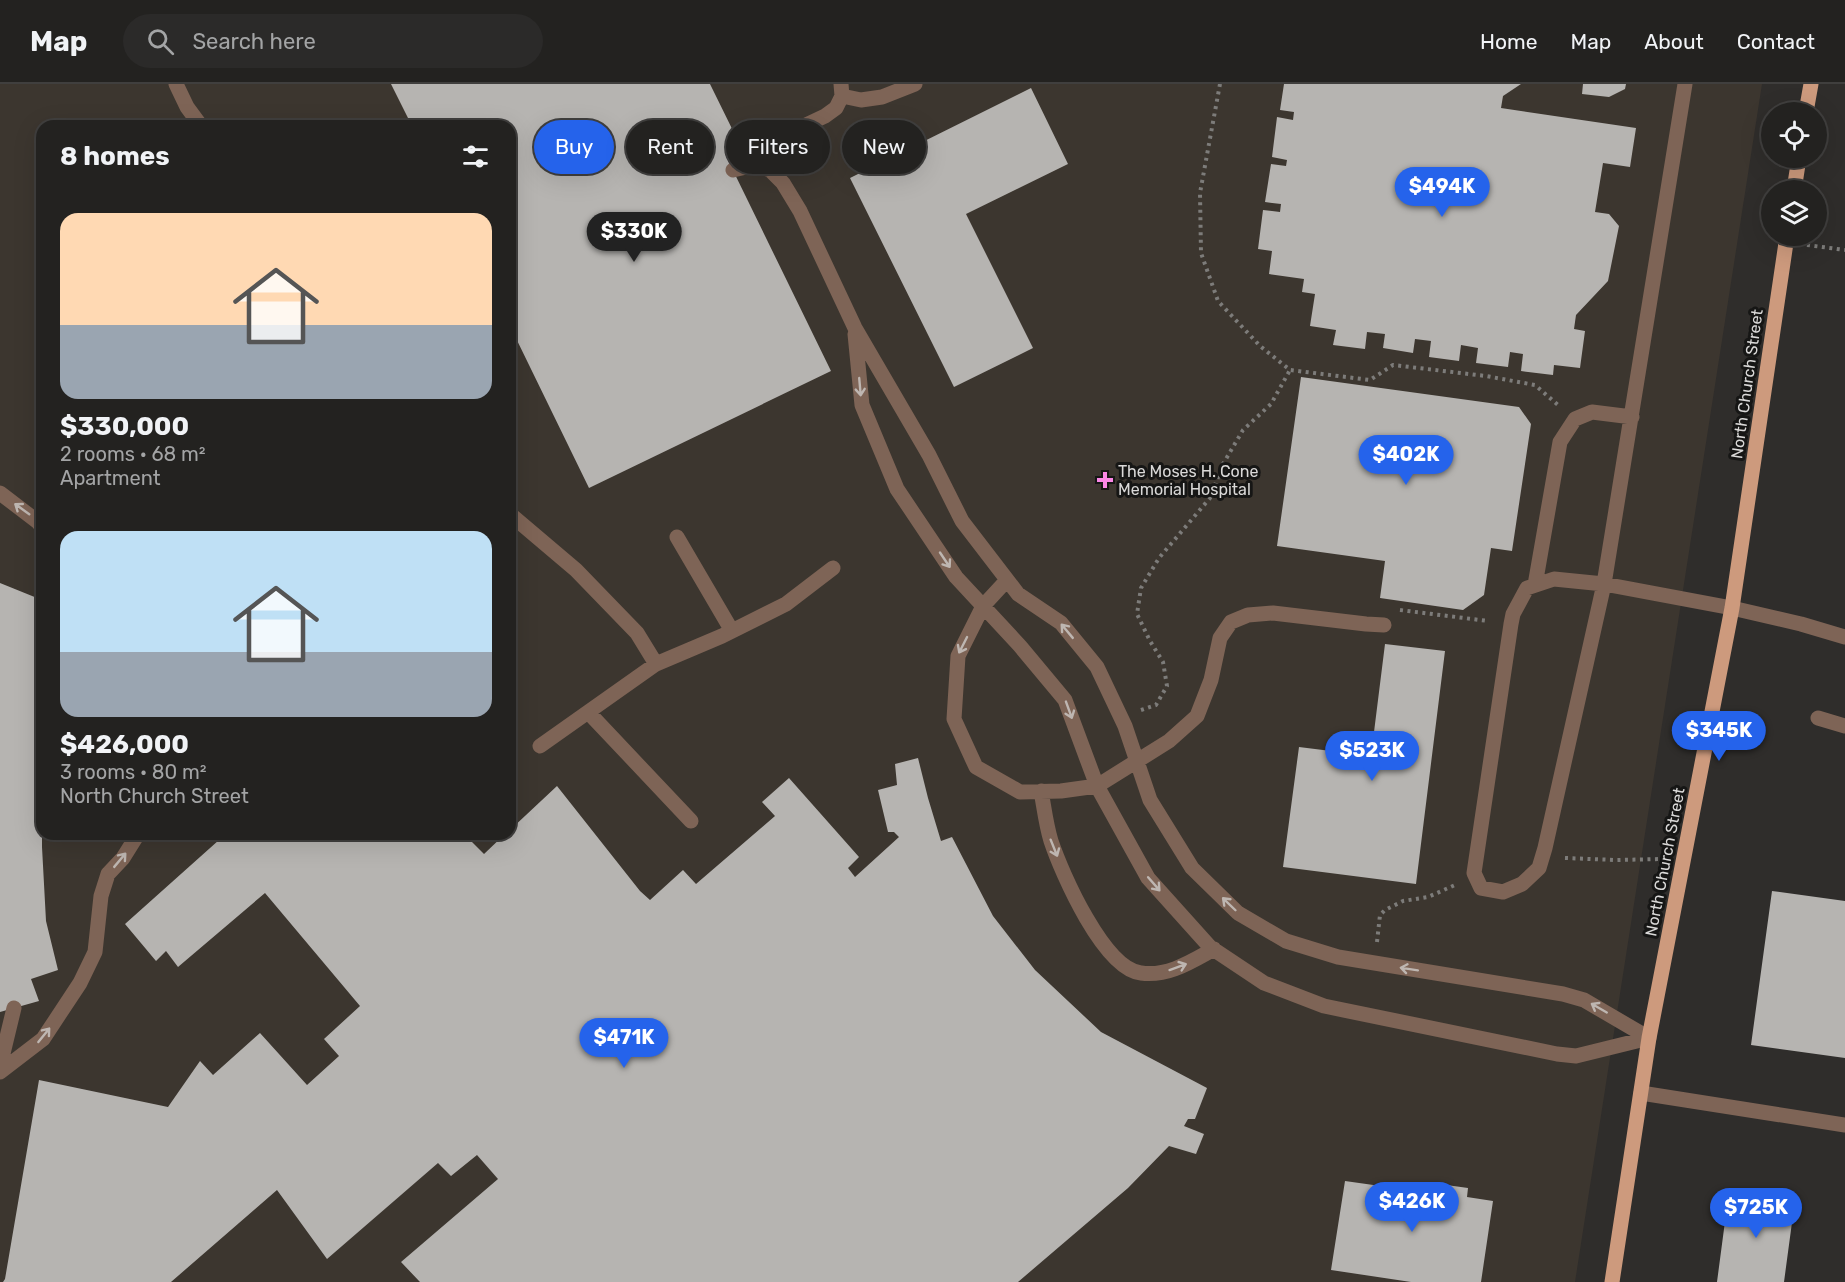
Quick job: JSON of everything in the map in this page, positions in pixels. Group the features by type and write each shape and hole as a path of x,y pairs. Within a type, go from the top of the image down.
{"main road":[{"path":"1808,102 1811,84"},
{"name":"North Church Street","path":"1612,1282 1649,1038 1732,608 1785,246"}],"lane":[{"path":"176,84 187,107 197,120"},
{"path":"915,84 882,97 861,100 842,90 836,108 825,116 768,143 739,168 755,165 770,170 783,183 800,211 855,328 929,455 962,521 1018,594 1061,623 1097,667 1120,716 1150,800 1192,868 1238,913 1286,941 1338,957 1563,994 1584,1000 1649,1038"},
{"path":"1685,84 1604,585 1543,856 1539,868 1522,884 1503,892 1481,888 1474,873 1511,624 1513,614 1527,588 1554,579 1604,585 1732,608 1845,637"},
{"path":"855,328 862,405 897,489 956,577 1020,646 1065,700 1097,786 1148,878 1214,949 1264,983 1324,1006 1557,1054 1576,1056 1649,1038"},
{"path":"1534,585 1560,441 1575,419 1592,412 1632,417"},
{"path":"0,493 36,520"},
{"path":"516,519 576,570 637,633 656,664"},
{"path":"677,537 732,631"},
{"path":"540,746 656,664 732,631 786,604 833,568"},
{"path":"1007,580 983,606 958,656 954,719 976,767 1020,792 1097,786 1169,741 1197,717 1211,680 1220,638 1231,622 1248,615 1273,613 1384,625"},
{"path":"589,712 691,821"},
{"path":"1818,718 1845,726"},
{"path":"1041,791 1051,841 1076,900 1112,956 1124,967 1142,974 1174,970 1214,949"},
{"path":"0,1072 43,1039 80,983 95,952 101,896 108,874 123,858 134,840"},
{"path":"0,1066 14,1008"},
{"path":"1641,1093 1845,1125"}],"path":[{"path":"1220,84 1200,193 1201,253 1218,301 1260,346 1290,370 1370,380 1393,365 1486,376 1535,385 1575,419"},
{"path":"1824,246 1845,250"},
{"path":"1120,716 1156,705 1167,686 1163,662 1137,614 1141,588 1159,558 1209,498 1223,464 1243,430 1271,404 1290,370"},
{"path":"1384,625 1390,609 1511,624"},
{"path":"1543,856 1579,860 1683,858"},
{"path":"1375,964 1380,915 1384,910 1403,901 1428,897 1476,876"}],"shaded area":[{"name":"The Moses H. Cone Memorial Hospital","path":"0,84 1762,84 1575,1282 0,1282"}],"building":[{"path":"391,84 710,84 728,120 726,174 735,174 831,371 589,488 516,338 516,120 409,120"},
{"path":"1284,84 1521,84 1503,96 1501,108 1636,128 1630,167 1603,163 1595,212 1609,214 1619,226 1608,281 1576,315 1574,329 1585,331 1580,368 1554,365 1553,375 1521,371 1523,354 1510,352 1508,367 1476,363 1478,348 1461,345 1459,361 1429,357 1431,341 1415,339 1413,353 1383,348 1385,334 1367,332 1365,349 1333,345 1336,330 1310,326 1315,294 1302,292 1304,279 1269,274 1272,251 1258,249 1263,210 1280,212 1281,204 1265,202 1271,164 1286,166 1287,160 1272,157 1277,117 1293,120 1294,112 1280,110"},
{"path":"1583,84 1626,84 1625,89 1609,97 1582,94"},
{"path":"1031,88 1068,164 966,214 1033,348 954,387 850,178 858,174 926,174 926,140"},
{"path":"1301,377 1519,407 1531,424 1512,551 1491,548 1484,595 1463,610 1380,598 1385,561 1277,546"},
{"path":"0,583 36,598 36,840 42,840 46,921 58,970 31,979 39,1001 0,1012"},
{"path":"1385,644 1445,651 1416,884 1283,867 1299,747 1371,756"},
{"path":"918,758 941,841 952,837 993,916 1035,970 1101,1032 1207,1088 1195,1119 1188,1119 1184,1126 1204,1134 1196,1154 1169,1146 1128,1188 1018,1282 420,1282 401,1262 498,1179 477,1155 451,1176 438,1163 327,1259 277,1190 171,1282 3,1282 39,1080 168,1107 200,1061 213,1075 260,1033 307,1085 339,1056 324,1039 360,1006 265,893 178,967 166,951 156,961 125,924 219,840 470,840 484,854 499,840 516,840 516,824 557,786 640,891 650,900 683,870 696,884 775,816 762,802 789,778 859,857 848,868 855,877 899,837 894,832 888,832 878,790 897,785 895,764"},
{"path":"1772,891 1845,901 1845,1058 1751,1045"},
{"path":"1345,1181 1423,1192 1425,1182 1468,1188 1467,1197 1493,1201 1481,1282 1411,1282 1331,1270"},
{"path":"1729,1191 1795,1200 1784,1282 1717,1282"}],"place":[{"name":"The Moses H. Cone Memorial Hospital","path":"1105,480"}]}
